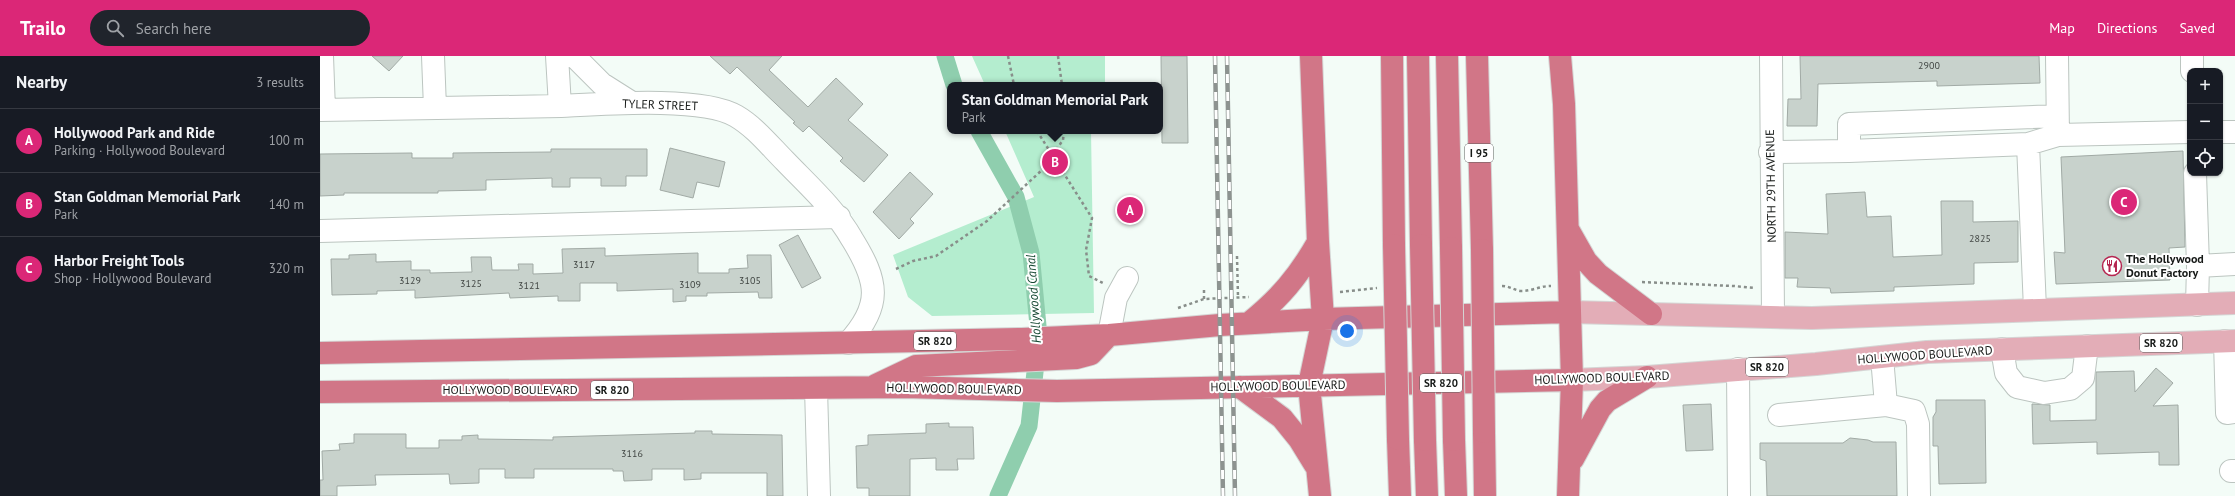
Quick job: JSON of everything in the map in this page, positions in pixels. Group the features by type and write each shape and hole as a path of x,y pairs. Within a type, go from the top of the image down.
{"highway":[{"path":"1311,56 1318,242 1323,319 1309,385 1320,496"},
{"path":"1392,56 1394,245 1400,496"},
{"path":"1418,56 1427,496"},
{"path":"1446,56 1456,496"},
{"name":"I 95","path":"1477,56 1482,250 1485,496"},
{"path":"1560,56 1564,104 1572,380 1568,496"},
{"path":"1568,227 1586,261 1594,270 1651,314"},
{"path":"1249,323 1276,302 1307,262 1318,242"},
{"name":"SR 820","path":"320,353 848,344 1022,339 1109,335 1249,323 1323,319 1570,312"},
{"path":"870,388 916,366 1076,358 1091,354 1109,335"},
{"path":"320,366 350,353"},
{"path":"1569,467 1600,409 1607,401 1647,377"},
{"name":"HOLLYWOOD BOULEVARD","path":"320,392 870,388 1020,390 1057,392 1240,386 1572,380"},
{"path":"1240,386 1282,418 1299,439 1318,469"}],"main road":[{"name":"SR 820","path":"1570,312 1812,318 2235,303"},
{"name":"HOLLYWOOD BOULEVARD","path":"1572,380 1647,377 1927,352 2230,341"}],"street":[{"path":"322,56 322,110"},
{"path":"433,56 435,108"},
{"path":"557,56 560,106"},
{"path":"574,56 602,84 632,103"},
{"name":"NORTH 29TH AVENUE","path":"1770,56 1773,316"},
{"path":"2056,56 2057,125"},
{"path":"2192,56 2192,68"},
{"name":"TYLER STREET","path":"322,110 560,106 632,103 703,106 735,115 760,136 839,218 859,250 870,278 872,302 867,319 848,344"},
{"path":"1850,151 1849,124 2057,125 2187,132"},
{"path":"1770,152 1850,151 2028,144 2057,125"},
{"path":"2223,132 2235,132"},
{"path":"2028,144 2035,309"},
{"path":"2195,176 2198,266 2197,305"},
{"path":"320,231 839,218"},
{"path":"2198,266 2235,264"},
{"path":"1109,335 1116,298 1124,282"},
{"path":"2230,341 2231,381 2227,413 2235,412"},
{"path":"2002,349 2006,372 2017,387 2044,393 2070,389 2083,378 2087,346"},
{"path":"1882,357 1894,407 1904,416 1906,496"},
{"path":"1738,369 1739,496"},
{"path":"816,388 819,496"},
{"path":"1779,415 1894,407 1914,411 1918,424 1919,496"}],"path":[{"path":"1008,56 1013,82"},
{"path":"1058,56 1062,82"},
{"path":"1039,134 1054,155 1092,218 1086,250 1089,276 1101,283 1124,282"},
{"path":"896,269 913,261 936,256 987,220 1042,170 1054,155 1063,140 1064,134"},
{"path":"1237,256 1238,297"},
{"path":"1204,290 1204,299"}],"green space":[{"path":"972,56 1105,56 1105,82 984,82"},
{"path":"1006,134 1091,134 1094,313 932,316 908,297 893,255 1034,197"}],"building":[{"path":"372,56 403,56 389,71"},
{"path":"710,56 782,56 769,70 808,107 836,78 863,104 848,120 888,155 864,182 840,161 843,158 809,126 803,132 793,123 795,122 737,67 730,74"},
{"path":"1161,56 1187,56 1188,143 1162,143 1163,82 1161,82"},
{"path":"1800,56 2039,56 2040,83 1937,86 1937,81 1818,84 1817,126 1787,126 1788,99 1801,99"},
{"path":"670,148 725,162 719,187 697,182 693,198 660,190"},
{"path":"551,149 647,149 647,176 626,176 626,186 601,186 601,178 570,178 570,187 552,187 552,178 486,180 486,190 438,191 438,193 344,193 344,195 320,196 320,154 412,153 412,158 453,158 453,153 551,152"},
{"path":"2183,151 2185,247 2169,248 2170,280 2056,284 2054,252 2065,253 2061,157"},
{"path":"910,172 933,194 910,219 914,223 899,239 873,212"},
{"path":"1865,192 1867,217 1891,216 1893,257 1942,255 1941,201 1973,201 1973,222 2018,221 2018,262 1974,263 1974,284 1894,287 1894,291 1831,293 1830,288 1797,287 1798,278 1785,278 1785,232 1828,234 1826,194"},
{"path":"798,235 821,278 802,288 779,245"},
{"path":"605,248 605,256 698,253 698,273 729,273 729,269 748,268 747,255 771,255 772,298 759,298 758,292 707,293 707,296 686,296 686,301 673,302 673,289 617,291 617,283 580,283 580,301 558,301 558,296 510,298 509,293 415,298 415,290 377,291 377,294 332,295 331,259 349,259 349,255 376,254 376,262 411,261 411,270 430,270 430,273 472,272 471,257 491,257 492,270 519,270 518,264 533,264 533,274 563,273 562,249"},
{"path":"2156,368 2173,383 2153,406 2178,405 2179,465 2159,465 2159,452 2097,454 2097,442 2033,444 2032,404 2050,405 2050,421 2096,420 2096,372 2134,371 2135,392"},
{"path":"1936,400 1985,400 1986,483 1939,484 1938,446 1933,446 1933,417 1936,412"},
{"path":"1711,404 1713,450 1686,451 1683,405"},
{"path":"949,423 949,427 973,427 974,459 957,459 958,470 936,470 936,458 910,459 910,496 869,496 869,488 857,488 856,446 868,445 868,435 926,433 926,424"},
{"path":"695,431 712,431 712,434 782,435 783,496 767,496 767,473 701,473 701,479 684,480 684,469 652,469 652,480 624,481 623,471 613,471 613,469 534,469 534,478 505,478 505,469 479,469 479,483 450,484 449,474 375,475 376,485 337,486 337,496 320,496 320,480 323,480 322,451 340,450 339,444 354,443 354,434 406,434 406,448 439,448 439,440 462,440 462,436 478,435 478,439 553,440 553,437 695,433"},
{"path":"1850,438 1873,442 1896,442 1897,496 1767,496 1766,461 1760,459 1760,443 1843,443"}],"waterway":[{"name":"Hollywood Canal","path":"945,56 953,82"},
{"name":"Hollywood Canal","path":"981,134 1016,197 1031,253 1039,336 1029,426 998,496"}],"railway":[{"path":"1215,56 1223,496"},
{"path":"1227,56 1235,496"}],"place":[{"name":"Stan Goldman Memorial Park","path":"1055,162"},
{"name":"Harbor Freight Tools","path":"2124,202"},
{"name":"Hollywood Park and Ride","path":"1130,210"},
{"name":"The Hollywood Donut Factory","path":"2112,266"}]}
